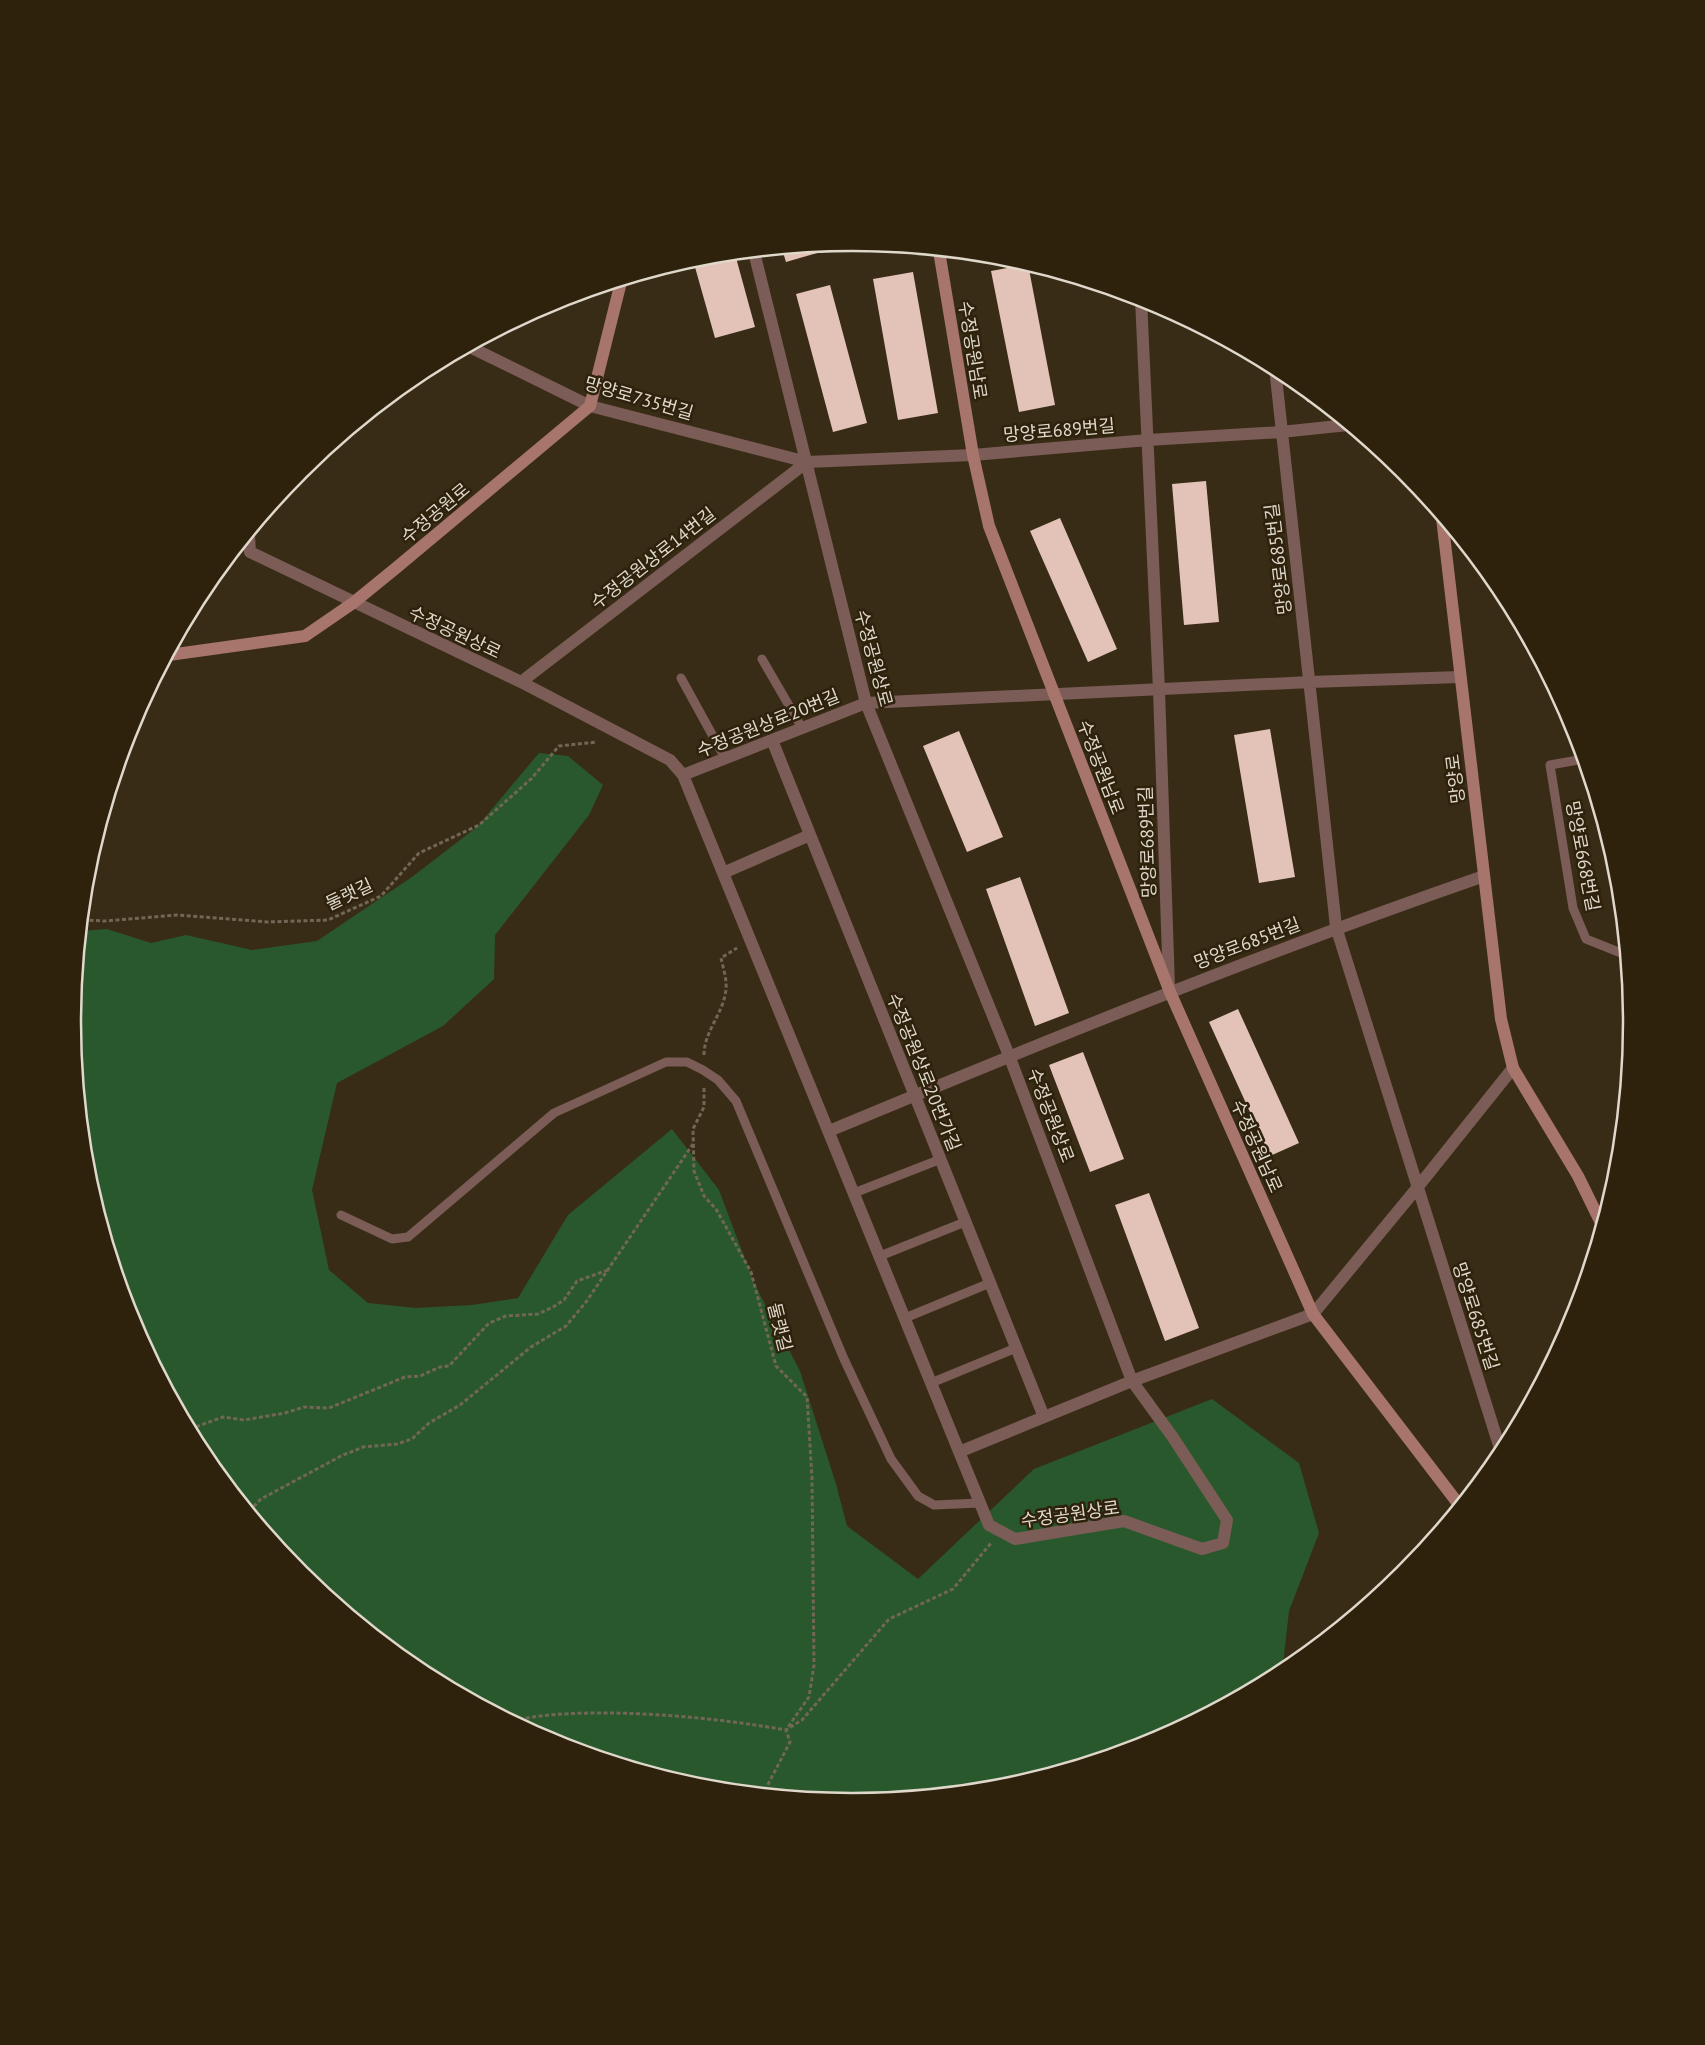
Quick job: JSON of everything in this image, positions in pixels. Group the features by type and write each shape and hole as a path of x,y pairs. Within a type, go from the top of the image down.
{"street":[{"name":"수정공원남로","path":"940,257 973,455 989,526 1170,992 1314,1314 1456,1501"},
{"name":"수정공원상로","path":"249,543 250,552 521,682 670,760 683,775 989,1526 1015,1539 1124,1521 1202,1549 1223,1543 1227,1520 1172,1436 1132,1381 1010,1058 866,703 755,258"},
{"path":"590,406 620,288"},
{"name":"망양로689번길","path":"1141,308 1159,690 1170,992"},
{"name":"망양로735번길","path":"476,350 590,406 807,462"},
{"name":"망양로685번길","path":"1276,378 1336,927 1499,1443"},
{"name":"수정공원로","path":"176,654 305,636 353,603 590,406"},
{"path":"1148,440 1281,432 1340,426"},
{"name":"망양로689번길","path":"973,455 1148,440"},
{"path":"807,462 973,455"},
{"name":"수정공원상로14번길","path":"521,682 807,462"},
{"name":"망양로","path":"1443,527 1500,1019 1513,1068 1578,1176 1598,1217"},
{"path":"866,703 1310,682 1460,677"},
{"name":"수정공원상로20번길","path":"683,775 866,703"},
{"name":"수정공원상로20번가길","path":"772,740 1044,1417"},
{"path":"723,874 810,835"},
{"path":"1336,927 1484,876"},
{"name":"망양로685번길","path":"1170,992 1336,927"},
{"path":"1010,1058 1170,992"},
{"name":"수정공원상로","path":"829,1132 1010,1058"},
{"path":"959,1452 1132,1381 1314,1314 1513,1068"}],"lane":[{"path":"762,659 802,728"},
{"path":"681,678 725,758"},
{"name":"망양로668번길","path":"1577,760 1550,765 1573,908 1586,938 1620,951"},
{"path":"341,1216 392,1239 408,1237 554,1113 666,1062 687,1062 718,1080 736,1101 844,1359 891,1459 918,1496 934,1505 980,1503"},
{"path":"854,1193 941,1159"},
{"path":"880,1256 966,1222"},
{"path":"905,1318 990,1283"},
{"path":"931,1383 1016,1348"}],"path":[{"name":"둘랫길","path":"88,920 178,915 267,922 328,920 381,896 419,853 479,825 531,779 559,746 620,742 630,739"},
{"name":"둘랫길","path":"750,941 721,958 727,988 719,1014 704,1041 704,1107 693,1129 694,1171 704,1196 716,1209 751,1272 776,1366 807,1397 812,1478 814,1665 809,1697 786,1730"},
{"path":"253,1507 261,1499 341,1456 363,1447 397,1444 412,1440 429,1424 460,1405 532,1347 566,1326 586,1302 694,1144"},
{"path":"196,1427 224,1417 244,1420 285,1413 304,1407 329,1408 405,1377 420,1376 440,1366 449,1366 456,1361 489,1323 506,1316 538,1314 564,1300 577,1281 608,1270"},
{"path":"524,1720 581,1713 655,1714 734,1721 786,1730 802,1720 889,1619 953,1588 1000,1532"},
{"path":"766,1788 790,1742 786,1730"}],"green space":[{"path":"539,753 568,756 603,785 589,815 495,935 494,979 443,1026 337,1083 312,1190 329,1270 368,1303 416,1308 472,1305 518,1298 568,1215 672,1129 719,1190 754,1283 800,1371 836,1484 847,1526 918,1579 1034,1469 1212,1399 1299,1463 1319,1533 1289,1611 1283,1662 1194,1714 1148,1735 1100,1753 1052,1767 1003,1779 903,1792 852,1794 802,1792 702,1779 605,1753 557,1735 511,1714 424,1664 344,1602 307,1568 241,1492 211,1451 161,1364 140,1318 122,1270 96,1173 88,1123 83,1073 81,1022 87,931 107,929 151,943 186,935 252,950 317,941 412,877 477,827"}],"building":[{"path":"820,252 786,262 784,255"},
{"path":"737,260 755,327 715,338 695,268"},
{"path":"1009,268 1030,273 1055,405 1019,412 991,271"},
{"path":"913,272 938,413 898,420 873,279"},
{"path":"830,285 867,423 833,432 796,294"},
{"path":"1206,481 1219,622 1184,625 1172,484"},
{"path":"1060,518 1117,649 1088,662 1030,531"},
{"path":"1270,729 1295,877 1259,883 1234,735"},
{"path":"959,731 1003,837 967,852 923,746"},
{"path":"1020,877 1069,1013 1035,1026 986,889"},
{"path":"1238,1009 1299,1143 1270,1156 1209,1022"},
{"path":"1083,1052 1124,1159 1090,1172 1049,1065"},
{"path":"1149,1193 1199,1328 1165,1341 1115,1205"}]}
